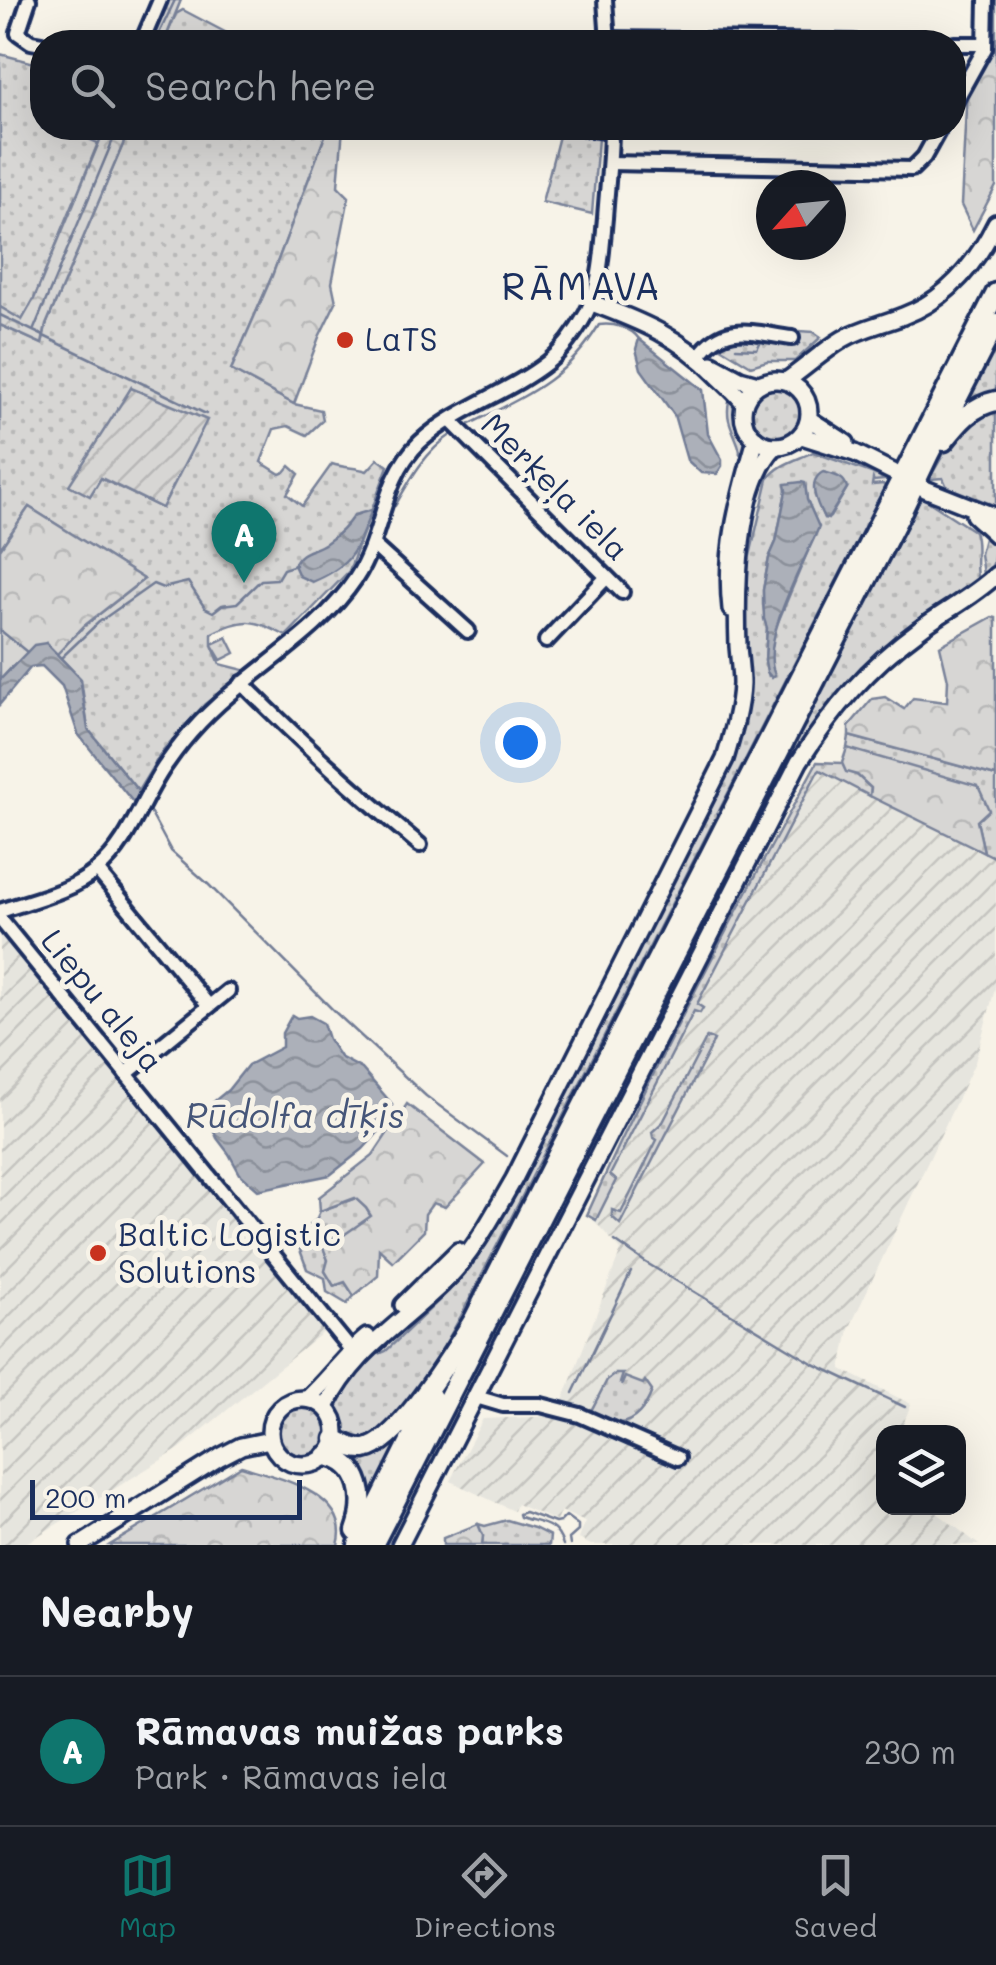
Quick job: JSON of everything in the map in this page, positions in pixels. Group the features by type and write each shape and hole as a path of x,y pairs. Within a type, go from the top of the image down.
{"highway":[{"path":"355,1545 996,293"},
{"path":"373,1545 996,323"},
{"path":"929,454 970,412 996,401"},
{"path":"335,1438 350,1447 364,1449 384,1439 454,1352"},
{"path":"326,1456 338,1459 352,1470 361,1488 361,1518 355,1545"}],"main road":[{"path":"786,381 816,356 859,331 921,308 950,287 972,264 996,224"},
{"path":"592,303 657,330 740,379 758,384"},
{"path":"804,394 811,376 833,347"},
{"path":"701,358 744,403 744,423 756,439 785,445 802,436 809,419 804,394 786,381 758,384 744,403"},
{"path":"809,419 856,454"},
{"path":"802,436 856,454 893,472"},
{"path":"738,647 729,590 730,550 737,505 756,439"},
{"path":"326,1407 358,1359 454,1272 482,1235 725,760 740,695 740,562 747,511 760,467 776,446"},
{"path":"926,489 996,517"},
{"path":"963,506 996,534"},
{"path":"400,1545 799,762 831,714 864,677 922,628 996,576"},
{"path":"958,603 996,592"},
{"path":"308,1398 351,1350 428,1283 493,1214"},
{"path":"308,1398 326,1407 334,1420 335,1438 326,1456 310,1464 296,1465 282,1458 270,1440 269,1430 276,1412 292,1400 308,1398"},
{"path":"80,1545 220,1457 241,1446 270,1440"}],"street":[{"path":"29,0 18,34 30,41"},
{"path":"147,30 160,0"},
{"path":"605,0 607,30"},
{"path":"966,81 985,44 986,0"},
{"path":"966,44 985,44"},
{"path":"0,915 73,886 97,870 118,848 147,792 202,720 295,643 354,580 373,545 386,494 420,443 450,420 546,364 568,343 592,303 602,248 611,140"},
{"path":"610,163 912,169 933,140"},
{"path":"701,358 712,340 729,332 792,338"},
{"name":"Merķeļa iela","path":"450,420 622,592"},
{"path":"373,545 468,631"},
{"path":"546,641 606,578"},
{"path":"242,684 420,846"},
{"path":"97,870 210,1006"},
{"name":"Liepu aleja","path":"0,915 351,1350"},
{"path":"126,1074 228,991"},
{"path":"476,1397 503,1405 541,1405 580,1415 678,1458"}],"shaded area":[{"path":"815,769 996,858 996,985 975,1062 849,1329 841,1369 911,1404 903,1425 876,1425 876,1515 940,1515 979,1545 591,1545 579,1539 585,1522 561,1511 556,1521 517,1504 514,1511 450,1481 483,1419 557,1416 621,1250 587,1213"},
{"path":"0,931 326,1330 179,1449 23,1545 0,1545"}],"green space":[{"path":"169,0 181,0 169,30 155,30"},
{"path":"990,0 996,0 996,186 973,230 961,205 967,89"},
{"path":"183,10 221,30 169,30 176,14"},
{"path":"0,54 30,62 30,140 98,143 22,321 0,307"},
{"path":"100,140 125,140 46,325 42,344 0,325 0,307 22,320"},
{"path":"125,140 323,140 231,370 294,404 321,410 323,420 307,435 288,426 274,429 261,462 280,474 290,466 299,474 287,494 302,506 332,464 367,471 378,459 388,466 349,571 286,636 249,622 212,633 212,644 227,637 235,653 221,660 212,645 220,664 248,671 205,704 163,750 138,791 88,729 81,679 57,654 84,626 144,579 29,507 0,549 0,325 42,344 46,325","holes":["131,388 162,508 100,478 119,410"]},
{"path":"323,140 342,140 338,186 349,197 332,283 336,302 294,404 231,370"},
{"path":"558,140 598,140 592,214 542,202"},
{"path":"799,331 821,337 795,361 767,361 751,366 715,344 744,338 794,343"},
{"path":"996,344 996,392 965,405"},
{"path":"776,386 795,394 803,413 795,432 776,440 757,432 749,413 757,394"},
{"path":"131,388 207,420 162,508 101,478 90,496 69,485"},
{"path":"731,393 745,446 745,459 729,420"},
{"path":"996,407 996,506 947,487 943,478 929,479 965,424"},
{"path":"813,452 877,475 884,480 873,479 872,485 885,486 461,1316 428,1372 394,1418 376,1434 360,1440 347,1434 336,1397 371,1351 386,1351 449,1291 698,827 747,660 745,577 768,479 782,466","holes":["805,484 818,527 775,629 769,677 763,590 786,491","847,488 830,517 824,518 815,495"]},
{"path":"923,498 974,531 978,581 925,616 876,656 833,702 795,754 393,1545 384,1545 919,500"},
{"path":"29,507 144,579 84,626 57,654 46,643 0,680 0,549"},
{"path":"985,534 993,541 994,552 984,581 980,554"},
{"path":"996,618 996,776 849,736 849,726 872,699 885,697 904,709 913,698 947,702 948,680 940,646"},
{"path":"849,736 996,776 996,858 984,852 977,821 847,748"},
{"path":"847,748 978,786 989,810 977,821 984,852 870,796 871,788 857,775 846,772 842,763"},
{"path":"817,762 842,763 846,771 871,788 870,796 820,770 817,773 697,1004 703,1008 700,1013 694,1011 610,1175 616,1180 596,1220 587,1215 641,1100"},
{"path":"707,1037 714,1040 710,1049 620,1224 612,1217 612,1210 621,1213 657,1140 652,1132 663,1122"},
{"path":"407,1104 485,1164 445,1207 433,1203 425,1214 424,1231 393,1262 379,1249 378,1276 354,1296 345,1282 334,1286 325,1271 328,1260 319,1237 338,1239 371,1216 355,1198 320,1211 319,1197 373,1155"},
{"path":"356,1198 371,1217 338,1239 320,1237 328,1260 325,1271 334,1286 345,1282 354,1296 347,1304 327,1292 325,1278 307,1269 299,1247 306,1240 299,1233 316,1220 320,1211"},
{"path":"623,1374 622,1384 625,1377 643,1384 645,1381 652,1391 639,1413 614,1423 591,1411 607,1380"},
{"path":"302,1407 321,1414 328,1433 321,1452 302,1459 283,1452 276,1433 283,1414"},
{"path":"412,1414 370,1499 345,1454"},
{"path":"241,1466 291,1482 323,1500 340,1527 338,1545 110,1545"},
{"path":"507,1520 550,1536 549,1545 482,1545 478,1524"},
{"path":"478,1524 482,1545 443,1545 443,1538"}],"water":[{"path":"639,339 703,390 708,434 722,460 717,474 701,473 687,460 674,415 641,369 636,349"},
{"path":"823,472 841,478 847,488 828,519 824,518 814,493 815,481"},
{"path":"805,483 807,500 819,527 778,622 772,678 765,661 763,590 785,484"},
{"path":"372,510 357,546 345,562 312,582 299,576 294,565 300,556 330,540 354,515"},
{"path":"46,643 80,678 88,729 138,791 141,802 137,807 78,734 62,686 42,666 31,667 0,704 0,680 34,645"},
{"name":"Rūdolfa dīķis","path":"292,1015 310,1016 323,1023 340,1057 362,1069 392,1104 392,1117 363,1149 330,1175 258,1190 240,1174 217,1138 206,1108 228,1090 248,1065 282,1047 282,1033"}],"waterway":[{"path":"161,30 175,0"},
{"path":"34,329 113,140"},
{"path":"0,315 206,414"},
{"path":"470,424 543,385 573,360 599,325 621,327 639,339"},
{"path":"736,348 757,349 761,341"},
{"path":"395,506 426,457 452,434"},
{"path":"61,658 99,622 153,584 163,588 188,582 205,608 213,612 222,605 237,603 261,580 277,579 283,569 296,565"},
{"path":"0,630 27,652"},
{"path":"150,812 171,851 335,1012 426,1096 507,1156"},
{"path":"615,1241 814,1364 905,1407"},
{"path":"573,1393 631,1272"},
{"path":"563,1545 552,1528 519,1514 525,1512 555,1523 566,1516 578,1525 578,1531 569,1539 570,1545"}],"place":[{"name":"LaTS","path":"345,340"},
{"name":"Rāmavas muižas parks","path":"244,583"},
{"name":"Baltic Logistic Solutions","path":"98,1253"}],"district":[{"name":"RĀMAVA","path":"582,287"}]}
